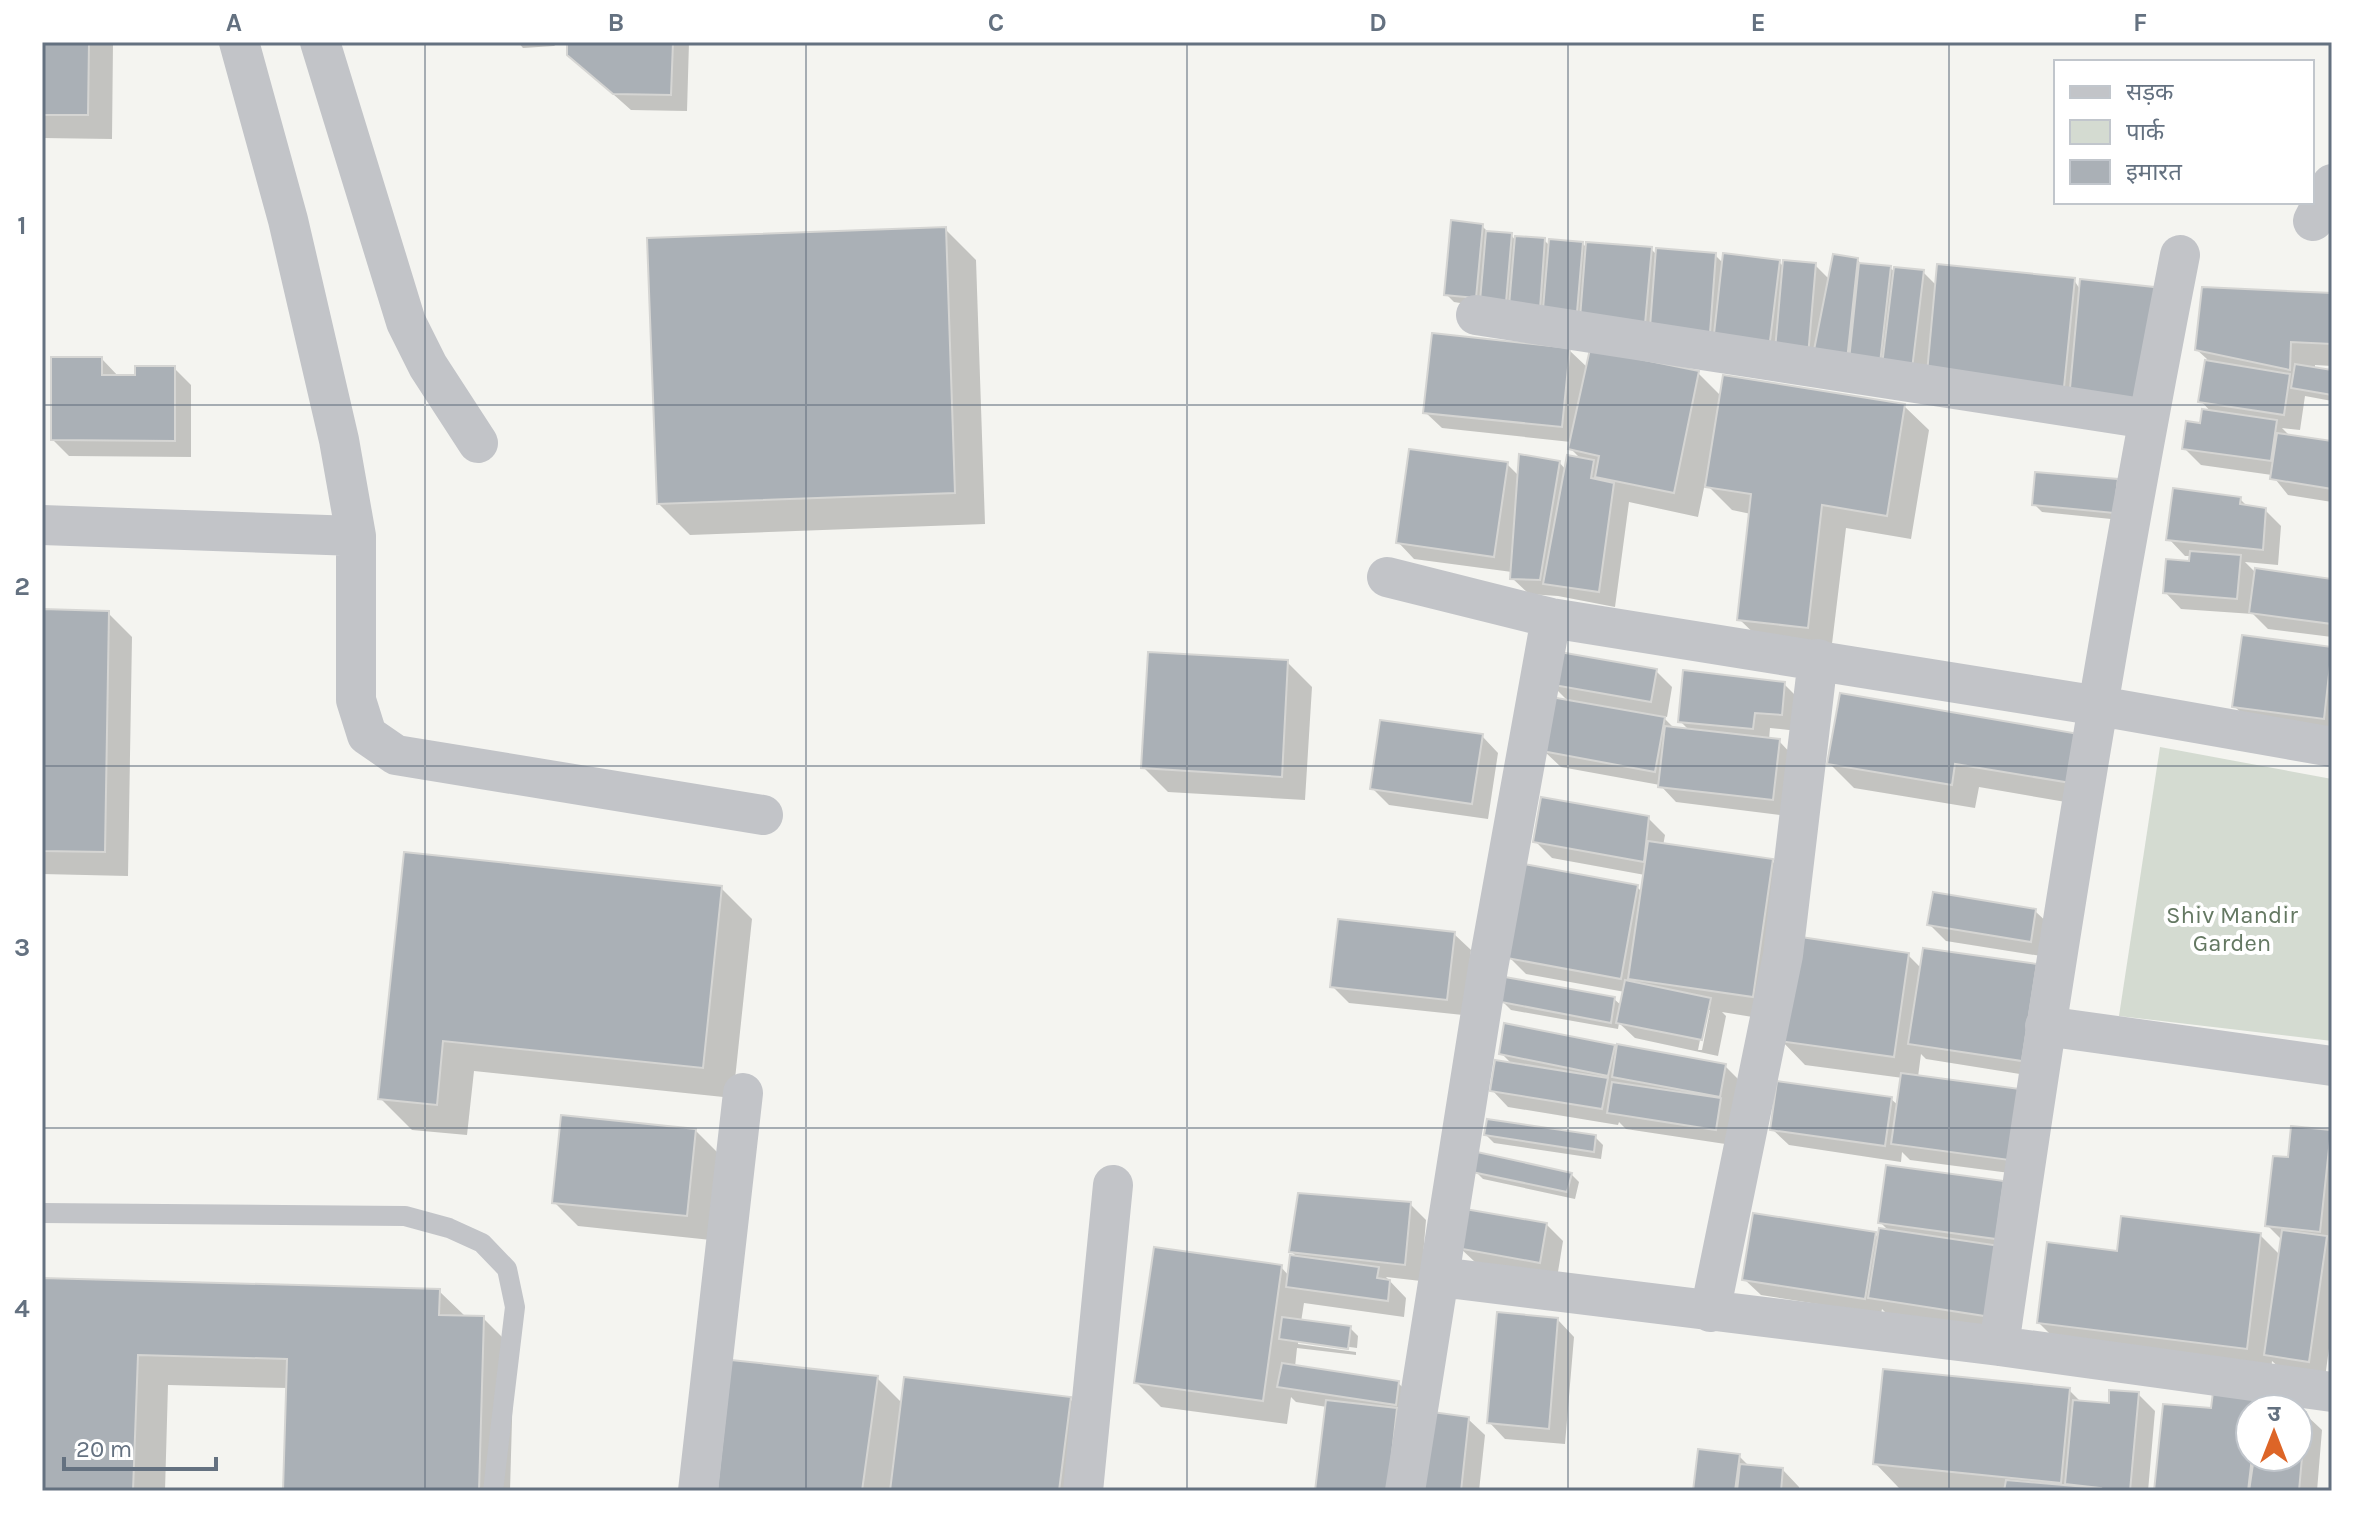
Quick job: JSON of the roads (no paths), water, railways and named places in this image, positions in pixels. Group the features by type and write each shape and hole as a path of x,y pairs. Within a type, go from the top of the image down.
{"street":[{"path":"239,42 288,220 339,440 356,536 356,700 367,735 396,755 763,815"},
{"path":"320,42 406,322 428,366 478,443"},
{"path":"2313,221 2332,184"},
{"path":"1999,1346 2045,1026 2148,419 2180,255"},
{"path":"1476,315 2148,419"},
{"path":"42,525 356,536"},
{"path":"1387,577 1551,618 1818,659 2332,747"},
{"path":"1405,1491 1488,968 1551,618"},
{"path":"1710,1312 1783,955 1818,659"},
{"path":"2045,1026 2332,1066"},
{"path":"698,1491 743,1093"},
{"path":"1083,1491 1113,1185"},
{"path":"1440,1277 1999,1346 2332,1392"}],"lane":[{"path":"42,1213 405,1216 449,1228 482,1243 507,1269 515,1307 493,1491"}],"park label":[{"name":"Shiv Mandir Garden","path":"2232,929"}]}
